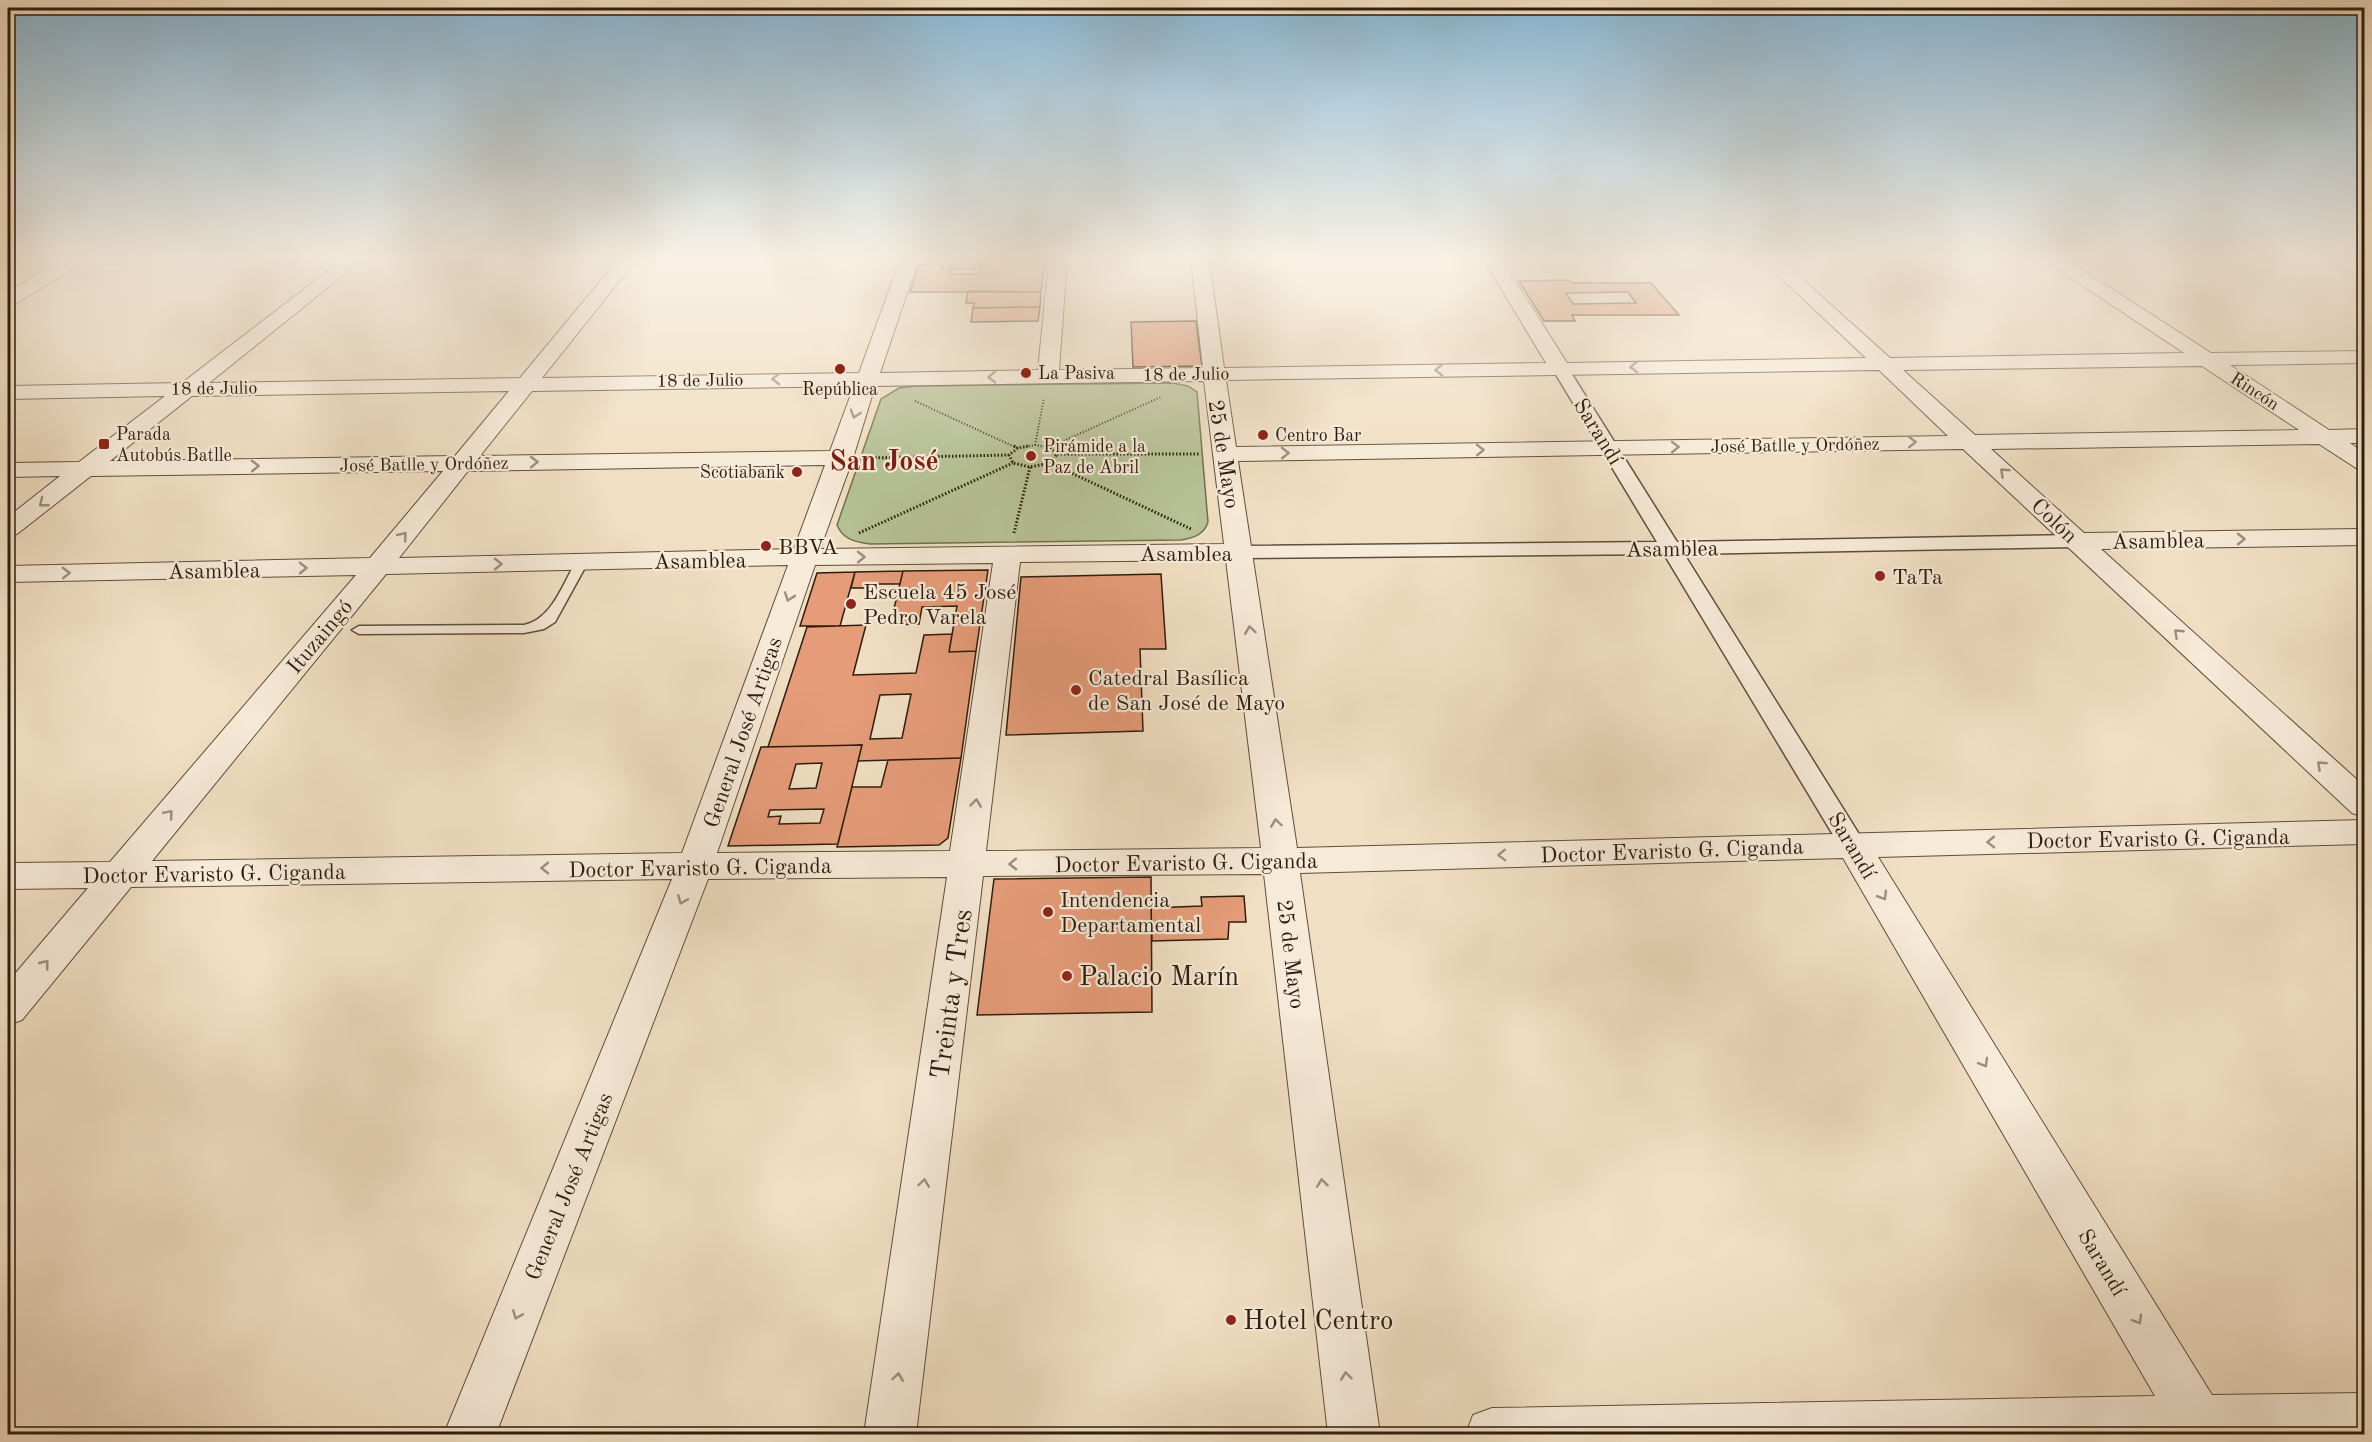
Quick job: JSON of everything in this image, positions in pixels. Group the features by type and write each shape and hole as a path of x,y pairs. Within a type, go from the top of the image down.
{"street":[{"path":"8,530 267,327"},
{"name":"Ituzaingó","path":"8,1009 118,874 378,566 573,327"},
{"name":"General José Artigas","path":"470,1434 695,866 803,558 841,458 884,327"},
{"path":"1048,376 1052,327"},
{"name":"25 de Mayo","path":"1208,327 1281,861 1354,1434"},
{"name":"Sarandí","path":"1535,327 1853,846 2203,1429"},
{"name":"Colón","path":"1845,327 2364,805"},
{"name":"Rincón","path":"2158,327 2364,463"},
{"name":"18 de Julio","path":"8,392 2364,357"},
{"name":"José Batlle y Ordóñez","path":"1226,454 2364,436"},
{"name":"José Batlle y Ordóñez","path":"8,470 841,458"},
{"name":"Asamblea","path":"8,574 1008,554 1670,548 2364,537"},
{"name":"Treinta y Tres","path":"890,1434 1008,554"},
{"name":"Doctor Evaristo G. Ciganda","path":"8,876 695,866 1281,861 2364,832"},
{"path":"1492,1434 2203,1429 2364,1419"}],"lane":[{"path":"359,630 524,629 539,626 550,619 582,562"}],"path":[{"path":"841,458 1009,455 1018,448 1035,445 1050,447 1213,374"},
{"path":"1035,445 1048,376"},
{"path":"866,378 1018,448"},
{"path":"1050,447 1057,454 1226,454"},
{"path":"1050,463 1057,454"},
{"path":"1009,455 1013,463"},
{"path":"856,534 1013,463 1030,467 1050,463 1239,552"},
{"path":"1008,554 1030,467"}],"green space":[{"path":"1172,383 1188,386 1197,392 1208,522 1204,530 1194,537 1181,540 870,544 846,537 837,525 881,399 899,388"}],"building":[{"path":"1131,327 1197,327 1202,366 1133,367"},
{"path":"988,570 976,651 949,652 957,606 922,607 919,624 890,625 903,571"},
{"path":"903,571 900,584 867,584 866,588 851,588 855,572"},
{"path":"855,572 840,626 800,626 817,573"},
{"name":"Catedral Basílica de San José de Mayo","path":"1161,574 1166,649 1140,649 1143,731 1006,735 1021,577"},
{"path":"866,625 853,675 916,673 924,635 952,634 949,652 976,651 961,758 858,761 862,745 768,747 807,627","holes":["911,694 902,738 870,739 880,695"]},
{"path":"862,745 838,844 728,846 761,747","holes":["822,763 816,788 789,789 796,764","824,809 820,823 779,824 781,816 768,817 770,810"]},
{"path":"961,758 948,838 939,845 837,847 852,787 881,787 888,760"},
{"name":"Palacio Marín","path":"1151,877 1152,1012 977,1015 994,879"},
{"path":"1244,896 1246,922 1229,922 1228,939 1152,941 1151,908 1202,906 1201,897"}],"place":[{"name":"República","path":"840,369"},
{"name":"La Pasiva","path":"1026,373"},
{"name":"Centro Bar","path":"1263,435"},
{"name":"Parada Autobús Batlle","path":"104,444"},
{"name":"Pirámide a la Paz de Abril","path":"1031,456"},
{"name":"Scotiabank","path":"797,472"},
{"name":"BBVA","path":"766,546"},
{"name":"TaTa","path":"1880,576"},
{"name":"Escuela 45 José Pedro Varela","path":"851,604"},
{"name":"Catedral Basílica de San José de Mayo","path":"1076,690"},
{"name":"Intendencia Departamental","path":"1048,912"},
{"name":"Palacio Marín","path":"1067,976"},
{"name":"Hotel Centro","path":"1231,1320"}],"district":[{"name":"San José","path":"884,460"}]}
